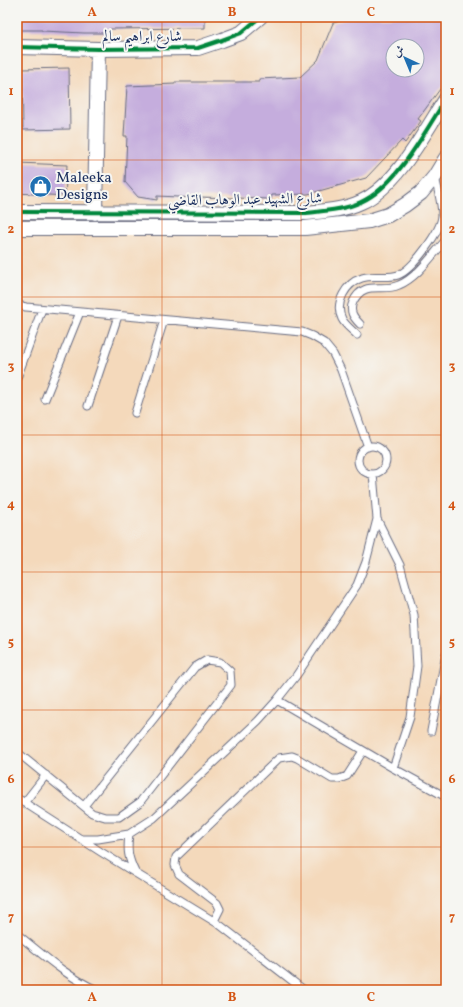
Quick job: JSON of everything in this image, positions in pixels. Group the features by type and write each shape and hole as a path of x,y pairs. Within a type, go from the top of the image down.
{"street":[{"name":"شارع ابراهيم سالم","path":"17,47 198,48 241,33 260,17"},
{"path":"95,213 98,48"},
{"name":"شارع الشهيد عبد الوهاب القاضي","path":"17,212 306,213 338,209 360,203 374,195 394,176 446,99"},
{"name":"شارع الشهيد عبد الوهاب القاضي","path":"17,228 305,228 369,222 388,215 405,205 421,192 435,176 446,158"}],"lane":[{"path":"356,335 343,320 340,309 343,294 350,283 363,277 391,276 399,274 410,267 427,246 440,226 442,215 435,176"},
{"path":"360,324 352,313 351,306 361,291 370,287 388,288 399,286 413,277 446,240"},
{"path":"17,305 42,309 302,332 312,336 324,343 333,354 341,370 368,447"},
{"path":"17,378 42,309"},
{"path":"45,399 80,312"},
{"path":"88,406 118,316"},
{"path":"135,413 164,320"},
{"path":"368,447 378,448 384,455 385,460 382,469 373,474 364,472 358,463 360,453 368,447"},
{"path":"82,839 113,837 129,834 154,818 258,721 277,700 296,676 357,585 366,562 377,519 373,474"},
{"path":"377,519 400,565 414,615 417,666 410,717 393,768"},
{"path":"431,730 446,654"},
{"path":"17,752 92,814 105,817 119,816 140,802 231,685 230,671 220,662 207,660 195,667 84,806"},
{"path":"277,700 363,751 446,797"},
{"path":"214,921 220,909 217,903 179,874 175,865 176,857 279,758 292,756 332,779 339,779 347,776 363,751"},
{"path":"24,803 46,776"},
{"path":"17,798 214,921 304,990"},
{"path":"129,834 127,847 129,860 135,872"},
{"path":"17,934 60,969 83,984 97,990"}],"building":[{"path":"17,17 205,17 205,28 109,29 109,33 17,30"},
{"path":"355,17 446,17 446,81 418,119 421,121 405,143 402,140 366,178 308,194 272,195 271,199 157,196 157,200 138,197 125,182 127,136 124,136 127,86 175,84 175,82 259,82 259,79 300,77 318,60 333,23"},
{"path":"69,68 70,129 23,130 22,69"},
{"name":"Maleeka Designs","path":"18,163 67,165 65,196 17,193"}],"cycle path":[{"path":"17,47 98,49 198,48 241,33 260,17"},
{"path":"17,212 306,213 348,207 361,202 387,184 409,156 446,99"}],"place":[{"name":"Maleeka Designs","path":"41,186"}]}
